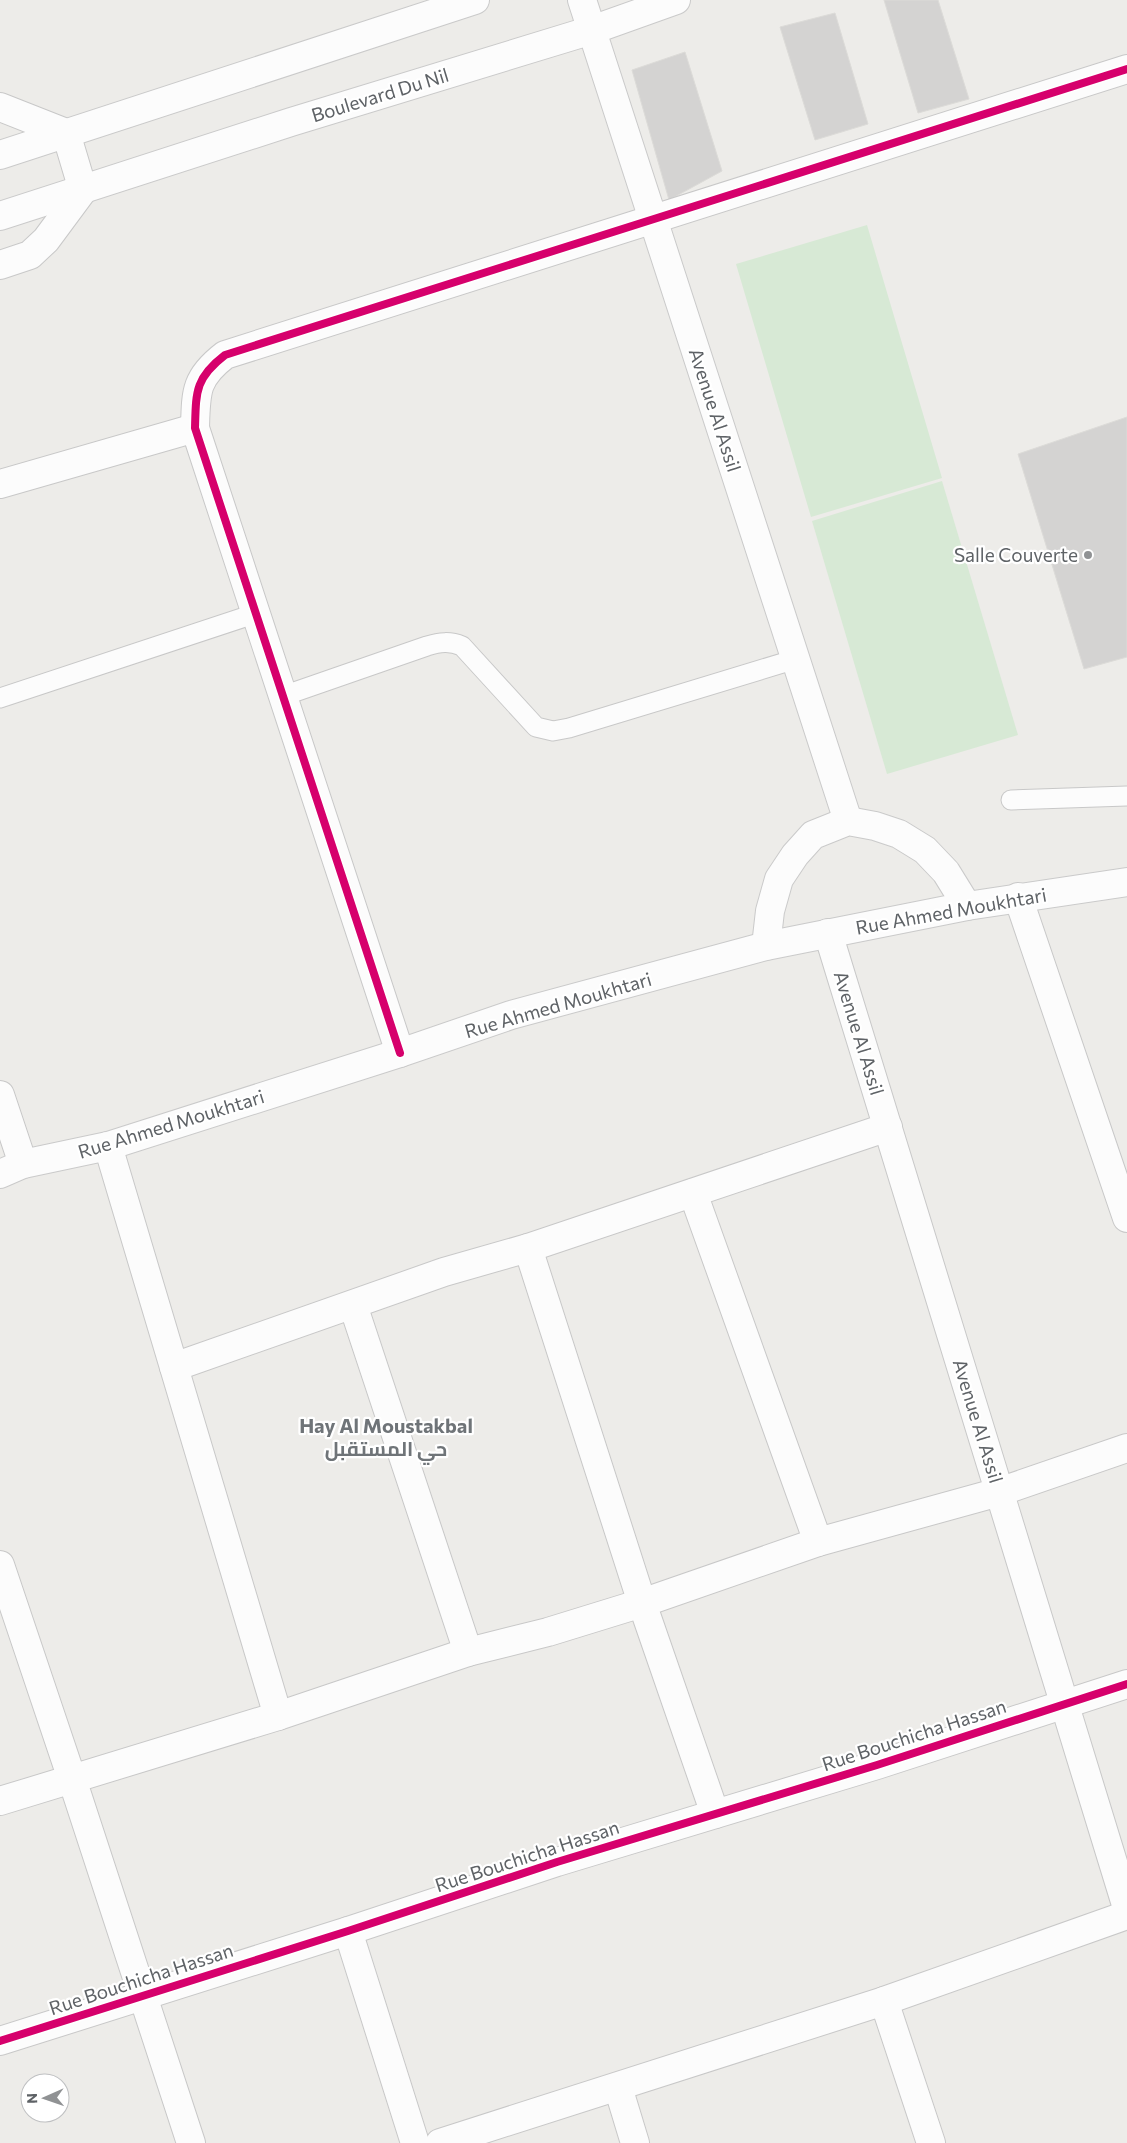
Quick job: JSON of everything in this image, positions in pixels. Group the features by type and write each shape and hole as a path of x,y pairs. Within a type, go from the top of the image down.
{"street":[{"path":"0,155 475,0"},
{"name":"Avenue Al Assil","path":"582,0 848,821"},
{"name":"Boulevard Du Nil","path":"0,216 291,122 592,30 676,0"},
{"path":"400,1053 195,428 196,402 200,380 210,366 224,355 1127,69"},
{"path":"0,107 66,134"},
{"path":"0,265 30,254 46,240 83,190 66,134"},
{"path":"0,484 195,428"},
{"path":"766,946 770,911 779,879 795,855 814,835 848,821 875,826 899,834 925,850 946,872 967,906"},
{"name":"Rue Ahmed Moukhtari","path":"12,1169 108,1146 400,1053 511,1015 766,946 967,906 1127,882"},
{"path":"1018,897 1127,1218"},
{"name":"Avenue Al Assil","path":"828,933 1127,1908"},
{"path":"0,1095 12,1169"},
{"path":"174,1367 444,1272 528,1248 888,1127"},
{"path":"108,1146 278,1716"},
{"path":"693,1193 818,1542"},
{"path":"528,1248 642,1603 715,1814"},
{"path":"353,1305 468,1652"},
{"path":"0,1801 278,1716 468,1652 548,1632 642,1603 818,1542 999,1492 1127,1448"},
{"path":"0,1566 191,2143"},
{"name":"Rue Bouchicha Hassan","path":"0,2041 348,1931 557,1862 877,1765 1127,1684"},
{"path":"440,2143 618,2088 884,2001 1127,1915"},
{"path":"348,1931 414,2143"},
{"path":"884,2001 930,2143"},
{"path":"618,2088 635,2143"}],"lane":[{"path":"0,698 257,613"},
{"path":"283,696 427,646 440,642 454,643 462,646 536,727 553,731 569,728 796,659"},
{"path":"1011,800 1127,796"}],"green space":[{"path":"867,225 942,478 811,517 736,264"},
{"path":"942,481 1018,735 887,774 812,521"}],"building":[{"path":"884,0 938,0 969,99 918,113"},
{"path":"835,13 868,124 815,140 780,27"},
{"path":"685,52 722,171 669,200 632,70"},
{"name":"Salle Couverte","path":"1127,417 1127,657 1084,669 1018,454"}],"cycle path":[{"path":"400,1053 195,428 197,395 199,387 208,371 225,355 1127,69"},
{"path":"0,2041 348,1931 557,1862 877,1765 1127,1684"}],"place":[{"name":"Salle Couverte","path":"1088,555"}],"district":[{"name":"Hay Al Moustakbal حي المستقبل","path":"386,1438"}]}
